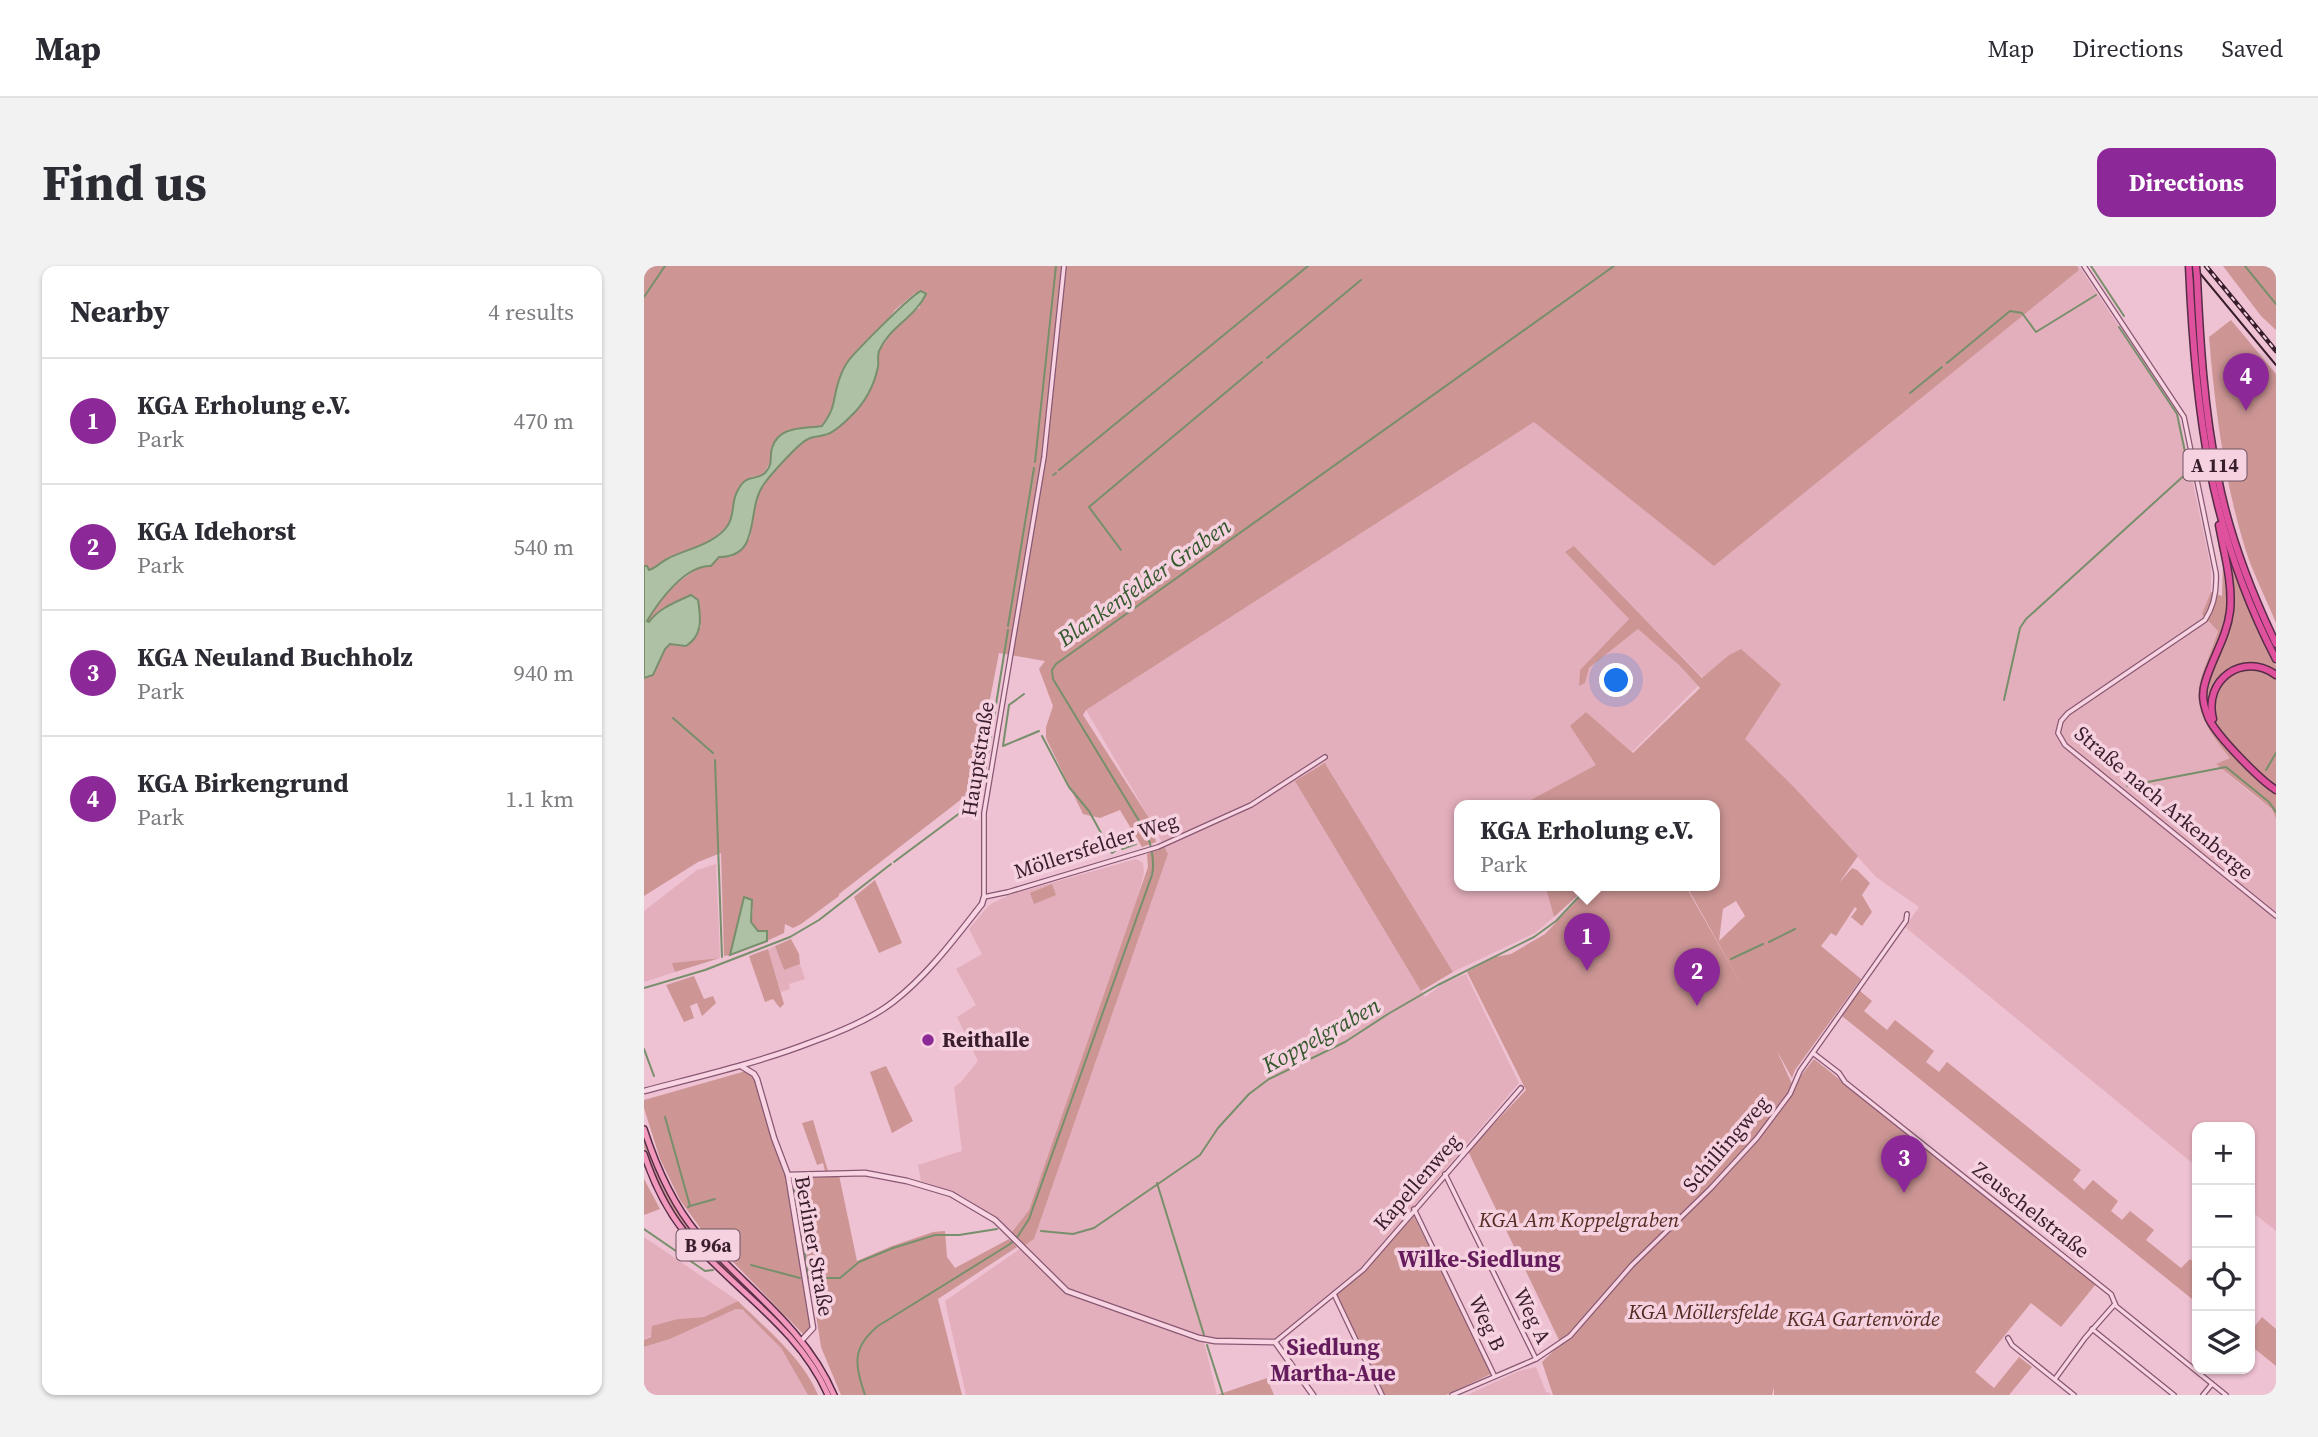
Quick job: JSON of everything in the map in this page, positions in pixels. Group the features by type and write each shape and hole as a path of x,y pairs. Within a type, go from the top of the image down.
{"highway":[{"name":"A 114","path":"2192,267 2197,277 2204,389 2217,475 2240,557 2276,644"},
{"name":"A 114","path":"2192,267 2197,389 2211,482 2238,575 2276,659"},
{"path":"2211,482 2231,600 2228,625 2208,670 2203,698 2211,722 2254,771 2276,790"},
{"path":"2220,733 2213,719 2211,706 2214,690 2225,676 2236,669 2249,666 2265,668 2276,675"}],"main road":[{"name":"B 96a","path":"644,1129 666,1184 687,1220 716,1254 771,1306 802,1340 822,1369 834,1395"},
{"name":"B 96a","path":"644,1154 662,1198 685,1232 797,1346 817,1373 828,1395"}],"street":[{"name":"Hauptstraße","path":"984,897 984,813 1044,457 1064,266"},
{"name":"Straße nach Arkenberge","path":"2084,266 2183,417 2216,573 2216,589 2213,607 2205,620 2068,713 2061,721 2058,733 2065,745 2276,916"},
{"name":"Möllersfelder Weg","path":"984,897 1158,847 1251,805 1325,757"},
{"path":"644,1091 758,1062 851,1026 891,1004 940,956 982,904 984,897"},
{"name":"Schillingweg","path":"1452,1395 1536,1359 1570,1336 1632,1265 1749,1147 1790,1094 1800,1071 1906,921 1908,914"},
{"name":"Zeuschelstraße","path":"1813,1053 1839,1073 1845,1082 2112,1294 2115,1304 2226,1395"},
{"path":"741,1065 754,1074 758,1062"},
{"name":"Berliner Straße","path":"754,1074 788,1175 813,1328 802,1340"},
{"name":"Kapellenweg","path":"1275,1342 1363,1270 1521,1088"},
{"path":"788,1175 850,1172 907,1181 951,1194 995,1220 1067,1291 1199,1338 1215,1341 1275,1342 1313,1395"},
{"name":"Weg A","path":"1445,1174 1536,1359"},
{"name":"Weg B","path":"1414,1209 1494,1376"},
{"path":"1334,1294 1382,1395"},
{"path":"2055,1379 2092,1329 2115,1304"},
{"path":"2092,1329 2174,1395"},
{"path":"2008,1338 2012,1345 2074,1395"},
{"path":"2203,1395 2212,1384"},
{"path":"2059,1395 2065,1388"}],"shaded area":[{"path":"1731,266 2079,266 2179,417 2211,568 2208,603 2218,631 2205,723 2230,758 2216,764 2272,809 2276,817 2276,1231 2255,1214 2255,1122 2192,1122 2192,1163 1905,927 1919,907 1876,877 1792,785 1744,739 1780,685 1729,655 1703,678 1574,546 1566,553 1629,619 1580,670 1579,686 1585,683 1589,668 1638,629 1679,665 1698,686 1632,752 1586,712 1591,755 1597,765 1530,800 1454,800 1454,891 1547,891 1554,917 1535,933 1453,972 1326,764 1296,781 1425,997 1444,983 1466,974 1519,1083 1362,1267 1275,1338 1203,1338 1217,1395 966,1395 945,1301 1034,1239 1168,854 1086,710 1534,422"},
{"path":"921,291 926,294 921,302 883,343 874,381 860,406 834,430 804,442 764,484 758,494 748,540 742,549 733,555 719,557 711,566 692,571 658,604 647,621 668,606 691,595 698,600 698,632 686,646 670,644 653,675 644,678 644,566 652,569 723,532 730,521 735,498 743,482 761,476 768,469 775,441 786,432 822,426 830,413 840,378 849,360 896,312"},
{"path":"1136,859 1143,863 1144,873 1137,899 1029,1210 1012,1232 999,1219 962,1196 921,1181 918,1165 962,1151 954,1087 978,1061 957,1017 976,1005 956,969 982,954 969,929 989,905 1009,895"},
{"path":"716,864 720,958 673,963 675,972 644,982 644,911 697,870"},
{"path":"744,897 752,900 751,922 758,931 767,931 767,941 730,955"},
{"path":"775,946 784,970 800,964 805,979 789,984 790,989 781,992 768,949"},
{"path":"644,1237 738,1301 704,1317 678,1319 644,1340"},
{"path":"736,1309 747,1312 781,1348 808,1395 644,1395 644,1347 670,1339"},
{"path":"1536,1367 1546,1392 1551,1395 1467,1395 1519,1371"}],"green space":[{"path":"644,266 2077,266 2079,270 1714,566 1534,422 1086,710 1083,715 1151,821 1156,842 1142,847 1120,810 1100,818 1083,814 1046,738 1046,727 1053,706 1039,669 1045,661 999,653 972,791 801,924 793,928 785,924 784,933 767,941 767,931 758,931 751,922 753,907 740,916 730,955 724,956 721,853 698,862 644,896 644,678 653,675 670,644 685,646 701,627 698,600 691,596 671,603 649,622 646,621 667,591 700,566 711,566 719,556 731,557 750,538 756,494 773,471 807,439 828,435 838,427 878,368 878,352 895,328 920,307 915,293 895,310 839,381 835,402 822,426 803,430 789,429 764,473 750,477 728,525 713,539 649,570 644,566"},
{"path":"2223,266 2276,266 2276,330 2261,316"},
{"path":"2231,320 2276,374 2276,623 2245,548 2221,444 2209,337"},
{"path":"2226,543 2244,597 2276,666 2276,819 2272,809 2216,764 2230,758 2210,731 2199,700 2201,678 2218,631 2202,614 2211,592 2222,596 2223,564 2218,545"},
{"path":"1574,546 1702,678 1729,655 1741,649 1781,684 1745,739 1858,856 1839,883 1852,868 1870,883 1862,895 1872,912 1862,926 1851,917 1857,909 1855,907 1836,936 1831,933 1821,946 1861,979 1795,1070 1792,1078 1777,1051 1793,1086 1814,1059 2096,1284 2061,1327 2031,1303 1975,1372 1994,1388 2019,1357 2032,1367 2009,1395 1774,1395 1774,1387 1772,1395 1553,1395 1542,1362 1568,1337 1559,1340 1468,1151 1526,1090 1467,972 1495,957 1511,954 1545,934 1586,891 1688,891 1745,991 1689,891 1720,891 1720,800 1530,800 1596,765 1570,726 1586,712 1633,753 1700,688 1679,665 1638,629 1589,668 1585,683 1579,686 1580,670 1629,619 1565,552","holes":["1736,901 1745,916 1719,941 1723,909"]},
{"path":"1325,763 1453,972 1421,991 1295,781"},
{"path":"1164,846 1168,854 1034,1239 1024,1246 1012,1232 1029,1210 1148,867 1147,854"},
{"path":"875,880 902,943 879,953 854,897"},
{"path":"1052,884 1056,895 1034,904 1030,893"},
{"path":"1547,891 1582,891 1554,917"},
{"path":"791,939 799,954 800,964 784,970 775,946"},
{"path":"768,949 784,1004 780,1008 773,999 765,1002 749,956"},
{"path":"720,958 675,972 672,963"},
{"path":"694,976 704,999 713,996 716,1003 702,1016 697,1003 690,1006 694,1018 684,1022 666,985"},
{"path":"1859,990 1872,1001 1864,1011 1887,1030 1895,1020 1934,1051 1926,1062 1939,1072 1947,1062 2081,1170 2073,1180 2084,1190 2093,1180 2118,1201 2111,1211 2122,1220 2130,1211 2154,1230 2146,1240 2181,1268 2190,1259 2192,1261 2192,1299 1842,1016"},
{"path":"886,1066 913,1121 892,1133 870,1072"},
{"path":"746,1071 756,1081 785,1177 811,1327 804,1335 701,1229 680,1200 660,1159 644,1108 644,1100"},
{"path":"813,1120 828,1171 825,1171 823,1163 817,1165 802,1123"},
{"path":"646,1123 660,1164 671,1188 657,1158"},
{"path":"644,1137 683,1219 791,1330 819,1368 832,1395 816,1367 791,1335 680,1223 657,1182 644,1147"},
{"path":"839,1175 857,1261 933,1232 945,1231 947,1257 955,1268 1009,1239 1017,1247 938,1299 962,1395 841,1395 821,1347 795,1177"},
{"path":"644,1179 660,1209 644,1215"},
{"path":"1413,1214 1491,1374 1446,1395 1385,1395 1336,1294 1369,1267"},
{"path":"710,1242 783,1313 792,1325 734,1268"},
{"path":"738,1301 793,1356 818,1395 808,1395 781,1348 743,1310 736,1309 670,1339 644,1347 644,1340 651,1337 652,1326 678,1319 704,1317"},
{"path":"2262,1317 2276,1329 2276,1366 2255,1349 2255,1326"},
{"path":"1267,1378 1274,1395 1217,1395"}],"waterway":[{"path":"644,297 665,266"},
{"path":"1035,462 1056,266"},
{"path":"1059,470 1308,266"},
{"name":"Blankenfelder Graben","path":"865,1395 859,1375 858,1358 859,1350 869,1334 1010,1244 1029,1219 1152,875 1152,854 1147,834 1053,679 1052,670 1056,664 1614,266"},
{"path":"2091,266 2124,316"},
{"path":"2245,266 2276,304"},
{"path":"1267,358 1361,280"},
{"path":"1947,363 2010,311 2022,313 2036,332 2096,295"},
{"path":"2004,700 2020,628 2026,619 2189,471 2177,414 2119,327"},
{"path":"1121,550 1089,507 1262,362"},
{"path":"1910,393 1942,367"},
{"path":"1008,626 1034,468"},
{"path":"987,760 1008,630"},
{"path":"1024,694 1009,705 1003,746 1039,731"},
{"path":"673,718 713,753"},
{"path":"1042,736 1069,787 1089,811 1112,853 1115,851"},
{"path":"2266,770 2276,753"},
{"path":"715,760 722,957"},
{"path":"982,787 986,766"},
{"path":"2127,786 2226,767 2269,802 2276,812"},
{"path":"894,862 980,798 982,789"},
{"path":"1122,849 1136,844"},
{"path":"644,988 705,970 790,937 819,920 891,864"},
{"name":"Koppelgraben","path":"1041,1231 1073,1234 1094,1228 1200,1155 1218,1128 1249,1094 1269,1079 1345,1042 1438,985 1534,937 1556,921 1584,891"},
{"path":"1769,942 1795,929"},
{"path":"1731,959 1763,944"},
{"path":"644,1049 654,1076"},
{"path":"665,1117 690,1206 688,1207"},
{"path":"799,1177 793,1180 809,1278"},
{"path":"1157,1183 1204,1335"},
{"path":"690,1206 715,1199"},
{"path":"644,1229 705,1271 713,1270"},
{"path":"808,1278 840,1278 859,1262 935,1235 959,1235 997,1229"},
{"path":"751,1265 800,1278"},
{"path":"1207,1345 1223,1395"}],"tram line":[{"path":"2194,266 2276,365"}],"railway":[{"path":"2206,266 2276,351"}],"place":[{"name":"KGA Birkengrund","path":"2246,411"},
{"name":"KGA Erholung e.V.","path":"1587,971"},
{"name":"KGA Idehorst","path":"1697,1006"},
{"name":"Reithalle","path":"928,1040"},
{"name":"KGA Neuland Buchholz","path":"1904,1193"}],"district":[{"name":"Wilke-Siedlung","path":"1479,1259"},
{"name":"Siedlung Martha-Aue","path":"1333,1360"}],"park label":[{"name":"KGA Am Koppelgraben","path":"1579,1220"},
{"name":"KGA Möllersfelde","path":"1703,1312"},
{"name":"KGA Gartenvörde","path":"1863,1319"}]}
